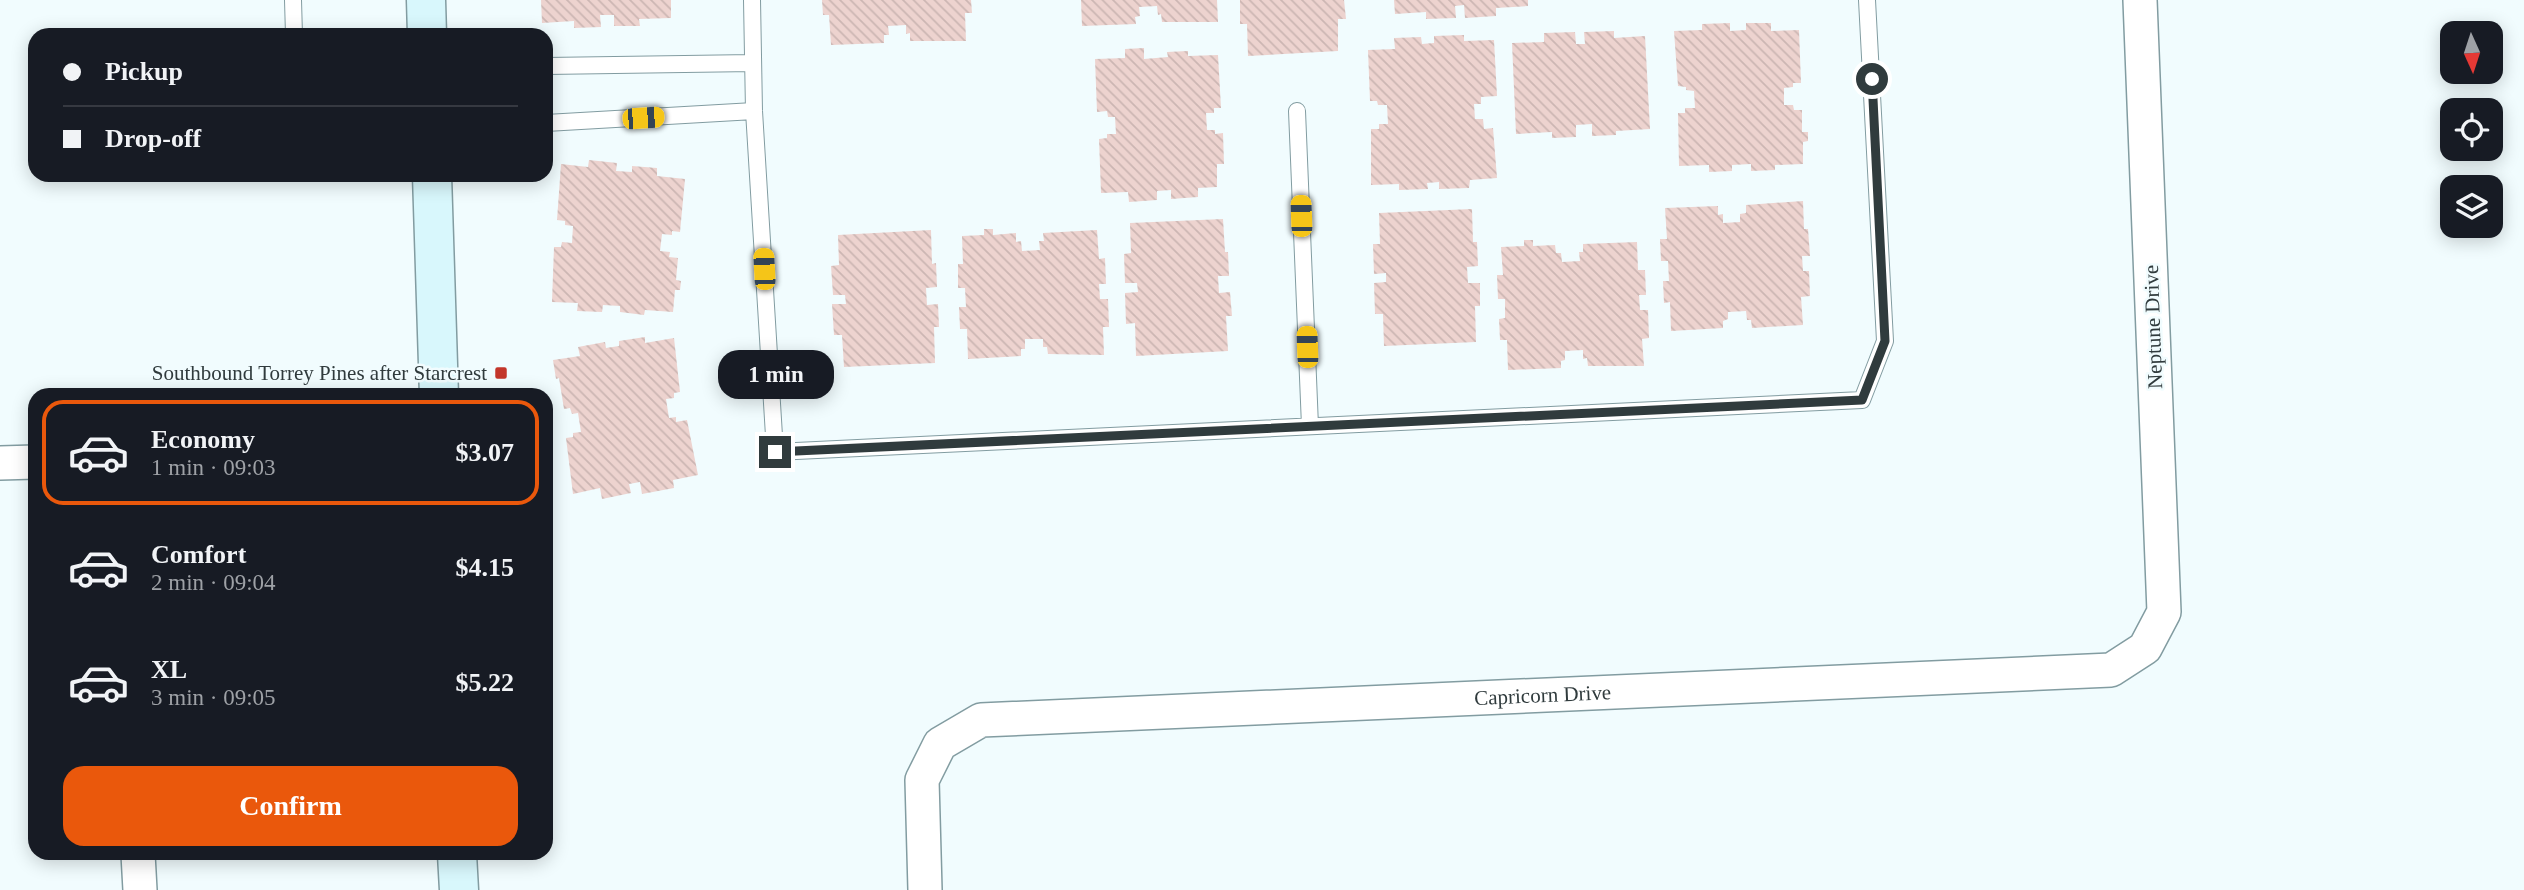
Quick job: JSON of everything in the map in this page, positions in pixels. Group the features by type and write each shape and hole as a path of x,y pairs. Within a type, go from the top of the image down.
{"main road":[{"path":"426,0 427,28"},
{"path":"432,182 439,388"},
{"path":"457,860 459,890"}],"street":[{"name":"Neptune Drive","path":"2140,0 2164,612 2145,648"},
{"path":"0,463 28,462"},
{"name":"Capricorn Drive","path":"925,890 922,780 940,744 981,720 2110,670 2145,648"},
{"path":"138,860 140,890"}],"lane":[{"path":"293,0 295,28"},
{"path":"752,0 754,111 775,452 1862,400 1885,341 1867,0"},
{"path":"553,66 753,63"},
{"path":"553,123 754,111"},
{"path":"1297,111 1310,426"}],"building":[{"path":"541,0 671,0 671,18 639,19 640,26 614,26 614,15 600,15 601,27 574,28 574,21 542,23"},
{"path":"822,0 971,0 972,13 965,13 966,41 910,41 910,33 906,34 906,25 888,26 889,35 884,35 884,43 831,45 829,15 823,15"},
{"path":"1081,0 1217,0 1218,22 1162,22 1157,6 1139,7 1140,16 1135,17 1136,24 1082,26"},
{"path":"1240,0 1344,0 1346,19 1338,19 1338,51 1248,56 1247,24 1240,24"},
{"path":"1394,0 1528,0 1528,6 1496,8 1496,16 1465,18 1464,5 1455,6 1456,18 1426,19 1426,12 1395,14"},
{"path":"1730,23 1730,31 1746,30 1746,23 1771,23 1771,31 1799,30 1801,83 1793,83 1793,87 1784,88 1784,105 1793,105 1794,110 1802,110 1802,132 1808,132 1808,141 1803,142 1803,164 1775,165 1775,170 1751,171 1751,164 1732,165 1732,171 1709,172 1709,165 1679,166 1678,113 1685,113 1685,108 1695,108 1694,91 1678,86 1674,31 1702,30 1702,24"},
{"path":"1614,31 1614,38 1645,36 1650,129 1592,136 1592,124 1576,125 1576,137 1552,138 1552,132 1516,134 1512,43 1544,42 1544,33 1575,32 1576,44 1585,44 1584,32"},
{"path":"1464,35 1464,41 1494,40 1497,96 1481,97 1481,104 1474,104 1475,119 1483,119 1484,129 1493,128 1497,178 1470,180 1469,188 1439,189 1439,182 1427,183 1428,189 1399,190 1399,184 1371,185 1371,129 1379,129 1379,124 1388,124 1387,105 1370,101 1368,50 1395,49 1394,38 1421,37 1422,44 1434,43 1434,36"},
{"path":"1144,48 1144,59 1168,57 1167,52 1188,51 1188,56 1218,55 1221,108 1214,108 1214,113 1206,113 1207,130 1215,130 1215,134 1223,133 1224,164 1217,164 1217,187 1198,188 1198,197 1171,199 1171,190 1157,191 1157,200 1129,202 1128,192 1101,193 1099,139 1107,138 1107,134 1116,134 1115,117 1108,117 1107,111 1097,112 1095,59 1125,58 1125,49"},
{"path":"589,160 617,163 616,171 632,172 632,166 657,168 657,176 685,179 680,232 662,234 660,251 670,252 669,257 678,258 676,280 681,281 680,290 675,290 673,312 645,310 644,315 620,312 620,306 603,305 602,312 577,311 578,303 552,302 554,247 561,247 562,242 572,243 573,226 557,220 561,164 588,167"},
{"path":"1803,201 1804,229 1808,229 1810,256 1802,256 1803,271 1809,271 1810,296 1801,297 1803,325 1752,328 1746,311 1728,312 1723,328 1671,331 1670,302 1664,303 1663,281 1669,281 1668,261 1661,261 1660,239 1667,239 1665,208 1718,206 1718,215 1723,214 1723,223 1740,222 1740,214 1746,213 1746,205"},
{"path":"1472,209 1473,242 1477,242 1478,266 1467,267 1468,283 1480,283 1480,306 1475,306 1476,342 1384,346 1383,314 1375,314 1374,283 1386,282 1386,273 1374,274 1373,244 1380,244 1379,213"},
{"path":"1223,219 1229,276 1218,276 1219,293 1230,292 1232,316 1226,316 1228,351 1136,356 1135,323 1126,324 1125,293 1138,292 1137,283 1125,283 1124,254 1131,253 1130,223"},
{"path":"984,229 993,229 993,235 1016,233 1016,242 1021,241 1022,251 1040,250 1039,241 1044,241 1043,233 1097,230 1099,259 1105,258 1106,284 1099,284 1100,299 1108,299 1109,327 1103,327 1104,355 1048,354 1047,347 1043,347 1043,339 1025,339 1025,349 1021,349 1021,356 968,359 967,329 960,329 959,307 966,307 965,288 958,288 958,264 963,264 962,236 984,235"},
{"path":"931,230 932,264 936,263 937,287 926,288 927,305 938,304 939,327 934,327 935,363 844,367 842,335 834,335 832,304 846,304 845,295 833,295 831,266 839,265 838,235"},
{"path":"1524,240 1533,240 1533,246 1555,245 1556,253 1561,253 1562,262 1580,261 1579,252 1583,252 1583,244 1637,242 1638,270 1645,270 1646,295 1639,295 1640,310 1648,310 1649,338 1642,339 1644,366 1588,366 1587,358 1583,359 1583,350 1565,351 1561,368 1508,370 1507,340 1500,340 1499,319 1505,318 1505,299 1498,299 1497,275 1503,275 1501,247 1524,246"},
{"path":"645,337 645,343 674,338 680,392 674,393 674,398 666,399 669,418 676,417 676,422 687,420 698,475 673,480 674,488 642,494 640,482 629,484 631,493 602,499 600,488 573,494 566,438 581,432 578,413 572,414 570,408 564,409 553,360 580,356 578,347 605,342 606,348 619,346 619,341"}],"place":[{"name":"Southbound Torrey Pines after Starcrest","path":"501,373"}],"route":[{"path":"775,452 1862,400 1885,341 1872,79"}]}
